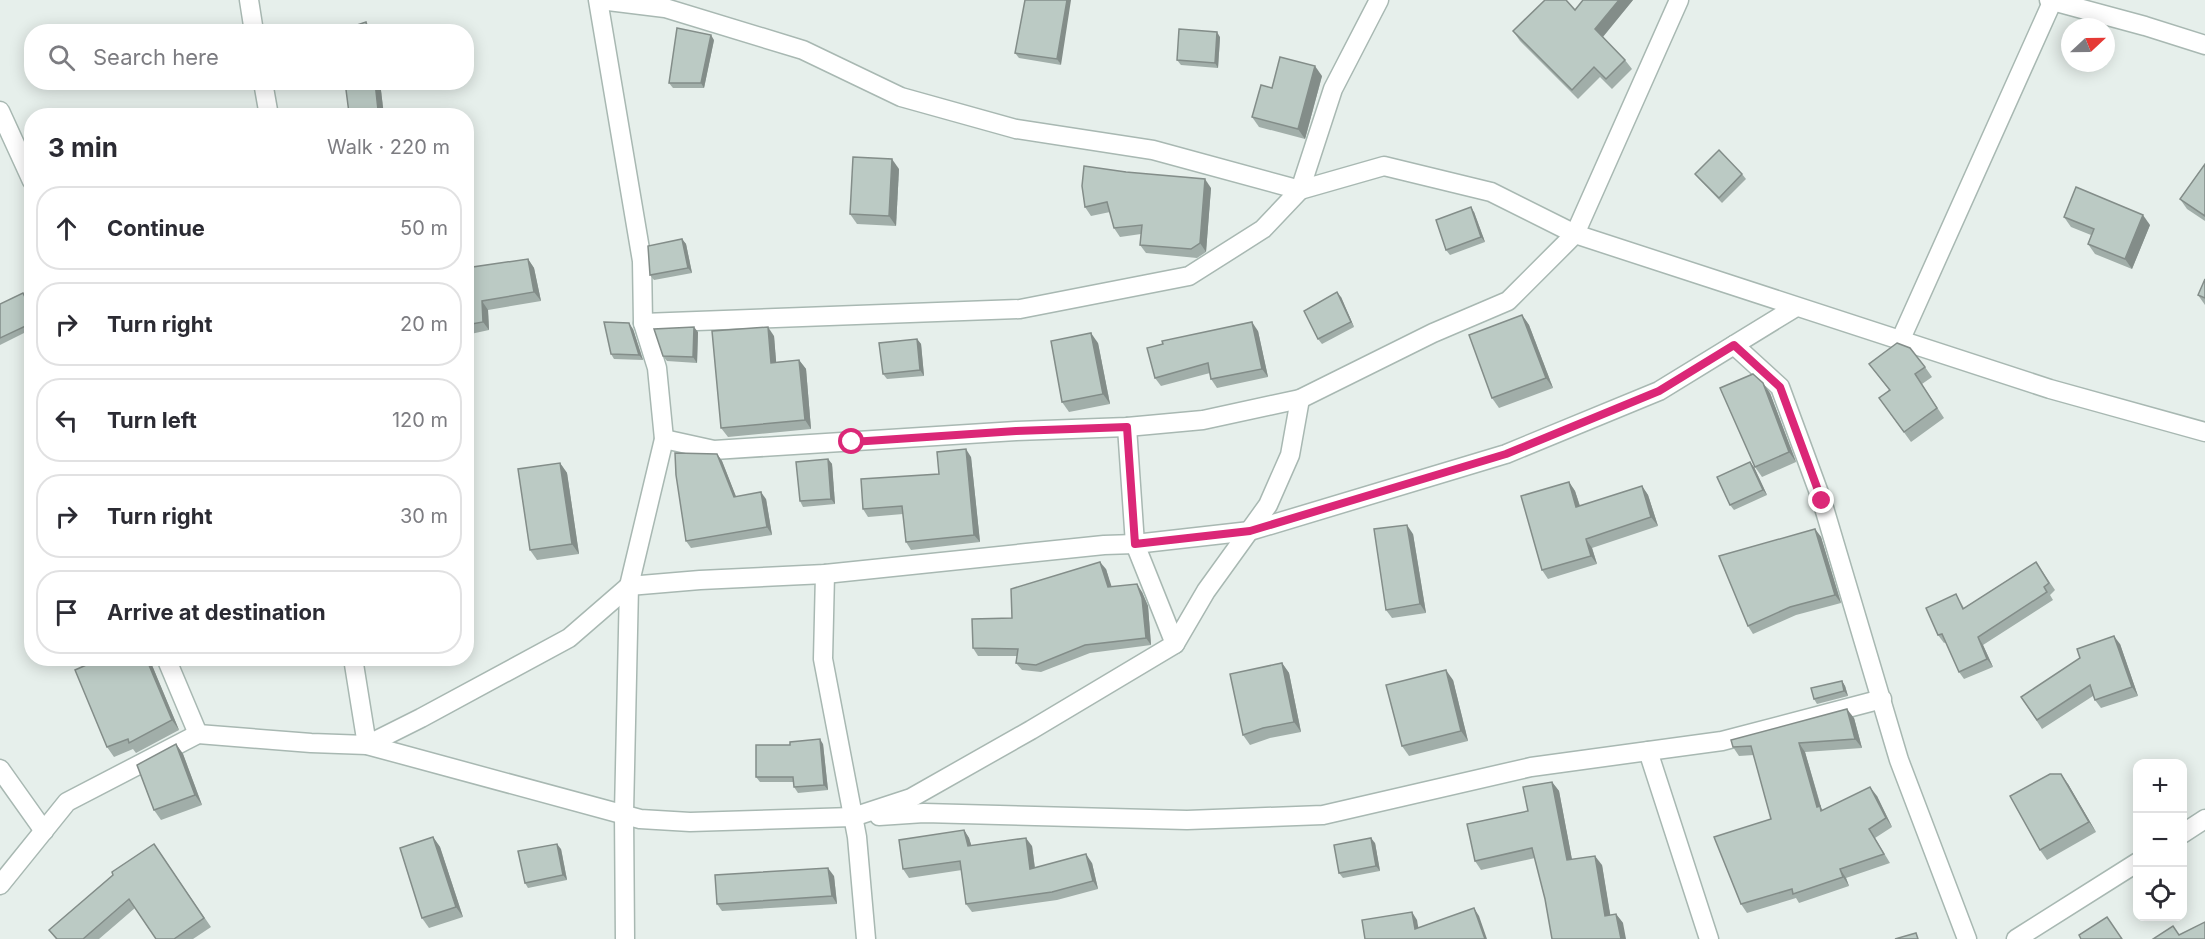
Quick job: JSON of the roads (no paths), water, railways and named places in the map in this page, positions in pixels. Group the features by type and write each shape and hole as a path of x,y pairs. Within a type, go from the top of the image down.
{"street":[{"path":"249,0 253,24"},
{"path":"625,939 624,813 629,586 664,440 657,368 643,323 642,261 599,0 665,8 803,50 901,97 1016,129 1153,150 1300,190 1383,166 1491,192 1575,234 2050,389 2205,432"},
{"path":"643,323 1020,309 1189,276 1263,229 1300,190 1333,89 1379,0"},
{"path":"664,440 714,450 1016,431 1127,427 1203,420 1300,399 1433,333 1508,302 1575,234 1679,0"},
{"path":"1900,341 2052,0 2205,45"},
{"path":"264,90 268,108"},
{"path":"0,111 24,164"},
{"path":"367,745 422,718 569,638 629,586 700,579 825,574 1250,531 1506,454 1659,391 1796,307"},
{"path":"1734,345 1780,387 1822,501 1899,760 1967,939"},
{"path":"853,818 911,798 1175,644 1206,591 1268,505 1290,455 1300,399"},
{"path":"1127,427 1135,544 1175,644"},
{"path":"825,574 824,659 857,837 866,939"},
{"path":"169,666 198,734"},
{"path":"354,666 367,745"},
{"path":"0,885 67,802 198,734 367,745 640,819 690,822 853,818 924,813 1187,820 1323,815 1531,767 1722,741 1882,699"},
{"path":"1648,751 1709,939"},
{"path":"0,769 44,831"},
{"path":"2187,831 2205,819"},
{"path":"2016,939 2133,865"}]}
